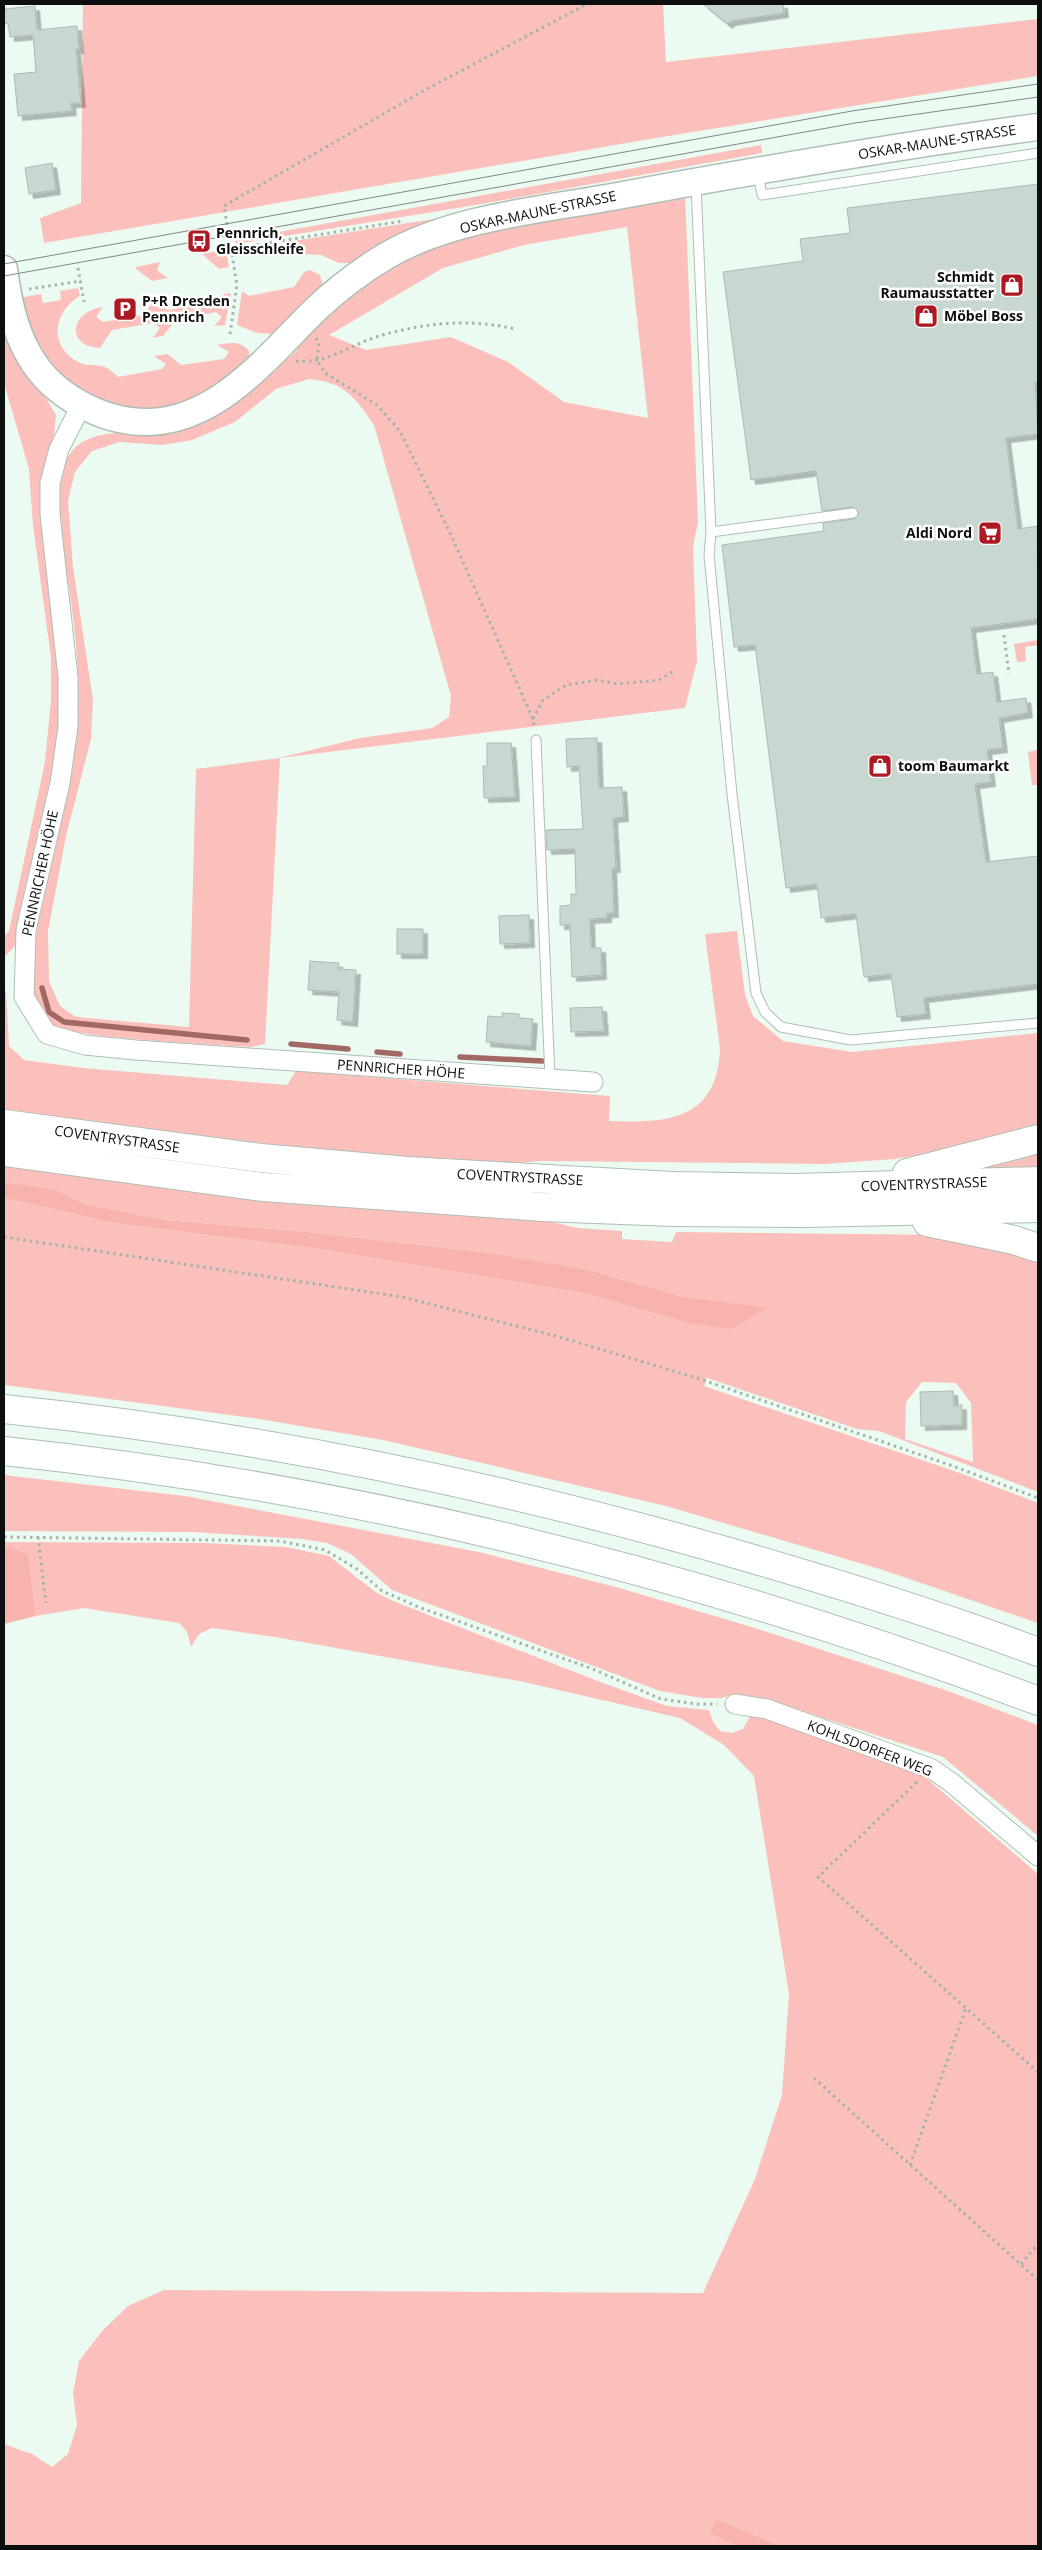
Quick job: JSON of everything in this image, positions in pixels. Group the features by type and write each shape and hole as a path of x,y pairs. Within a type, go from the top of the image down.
{"highway":[{"name":"COVENTRYSTRASSE","path":"4,1124 261,1158 408,1170 673,1186 854,1186 1038,1181"},
{"path":"854,1186 1038,1139"},
{"path":"4,1152 263,1186 408,1199 674,1212 874,1212 1038,1208"},
{"path":"874,1212 1014,1240 1038,1248"},
{"path":"4,1409 230,1439 398,1469 514,1494 654,1530 844,1585 1038,1652"},
{"path":"4,1450 222,1481 394,1513 485,1533 763,1606 959,1671 1038,1701"}],"street":[{"name":"OSKAR-MAUNE-STRASSE","path":"4,270 16,327 30,357 51,383 81,406 120,419 150,422 179,416 211,403 242,381 302,323 345,285 383,258 413,241 484,221 696,181 933,141 1038,127"},
{"name":"PENNRICHER HÖHE","path":"81,406 59,449 50,483 50,514 68,677 68,727 60,783 26,930 24,997 47,1034 85,1045 136,1050 593,1082"},
{"name":"KOHLSDORFER WEG","path":"735,1704 767,1709 932,1769 952,1783 1038,1856"}],"lane":[{"path":"758,170 762,195 1038,153"},
{"path":"696,181 711,532 709,555 732,794 756,993 765,1012 782,1027 851,1040 1038,1023"},
{"path":"711,532 853,513"},
{"path":"536,740 550,1079"}],"path":[{"path":"230,334 237,285 224,206 425,90 587,4"},
{"path":"230,249 407,220"},
{"path":"78,268 84,302"},
{"path":"22,290 80,281"},
{"path":"276,349 292,360 310,362 340,354 378,336 452,322 492,324 515,329"},
{"path":"302,323 319,342 317,360 324,373 377,405 400,432 451,534 533,719 536,740"},
{"path":"1004,635 1009,674"},
{"path":"533,719 543,700 566,685 597,680 617,684 660,680 675,670"},
{"path":"4,1237 412,1299 556,1336 697,1378 950,1465 1038,1498"},
{"path":"4,1537 280,1541 325,1550 357,1569 382,1591 421,1608 593,1670 660,1699 697,1704 735,1704"},
{"path":"38,1537 46,1603"},
{"path":"932,1769 818,1877 1038,2072"},
{"path":"910,2165 966,2008"},
{"path":"814,2078 1038,2280"},
{"path":"1021,2264 1038,2244"}],"shaded area":[{"path":"83,4 663,4 666,62 1038,19 1038,76 656,138 44,243 40,218 81,203"},
{"path":"761,145 762,153 476,205 236,244 235,240"},
{"path":"685,193 698,523 693,546 697,661 685,708 280,758 265,1044 251,1047 112,1037 62,1029 49,1024 41,1014 34,995 33,962 40,909 77,725 78,672 76,645 58,511 61,479 64,465 70,454 78,445 103,435 167,432 200,423 233,402 263,376 266,379 297,350 298,340 373,276 422,250 498,226","holes":["627,227 648,418 564,402 508,362 451,337 366,350 329,335 443,268 524,245","309,379 340,387 361,406 374,425 451,696 449,717 432,728 360,738 279,758 196,769 189,1027 76,1017 60,1006 49,981 48,931 66,836 91,739 93,700 73,567 68,501 75,472 92,451 119,442 163,445 192,440 235,422 276,389"]},
{"path":"459,215 352,263 339,263 321,255 303,254 287,242"},
{"path":"226,249 229,267 219,269 202,254"},
{"path":"160,262 157,270 168,278 152,281 136,269 136,267"},
{"path":"310,270 320,275 324,289 275,334 257,333 237,325 242,291 249,296 294,287 304,272"},
{"path":"78,288 80,296 64,310 60,319 58,337 61,346 67,354 80,363 104,367 118,377 162,369 166,364 154,356 168,354 181,365 224,359 229,352 217,345 230,343 242,345 246,348 249,351 249,361 246,365 202,393 167,406 147,409 127,407 88,395 70,384 42,354 32,334 19,298 41,294 43,303 61,300 60,291"},
{"path":"231,293 225,325 214,326 222,317 216,312 176,320 163,336 153,338 160,328 153,323 112,330 100,348 88,346 77,335 78,321 92,310 103,307 96,317 103,322 144,315 155,298 167,296 169,298 163,306 168,310 219,301 224,294"},
{"path":"4,332 12,353 46,398 56,415 54,435 46,468 61,654 61,714 54,765 17,944 4,957 4,937 9,931 45,762 51,700 51,658 33,525 29,469 4,383"},
{"path":"1038,640 1038,645 1025,647 1026,661 1017,662 1014,644"},
{"path":"1037,750 1038,785 1032,785 1028,752"},
{"path":"737,931 745,995 753,1016 783,1041 852,1052 1038,1033 1038,1131 983,1145 895,1159 825,1164 541,1161 488,1165 393,1159 4,1112 4,990 6,992 9,1046 24,1060 83,1068 287,1085 296,1071 610,1096 609,1121 650,1121 669,1118 685,1113 699,1104 710,1091 717,1073 720,1049 705,934"},
{"path":"1038,1148 1038,1168 935,1172"},
{"path":"4,1164 536,1218 577,1228 622,1231 622,1239 672,1242 676,1232 953,1235 1038,1256 1038,1492 879,1431 857,1429 707,1378 704,1386 960,1473 1038,1503 1038,1623 883,1570 666,1506 383,1440 259,1419 4,1385 4,1198 114,1223 312,1248 583,1293 688,1323 684,1297 585,1269 490,1253 308,1232 166,1220 85,1204 54,1189 4,1182","holes":["922,1382 956,1383 971,1403 973,1462 905,1439 906,1402"]},
{"path":"4,1182 54,1189 85,1204 166,1220 308,1232 490,1253 585,1269 684,1297 767,1308 731,1329 688,1323 583,1293 312,1248 114,1223 4,1198"},
{"path":"4,1475 185,1496 479,1552 616,1587 752,1627 948,1691 1038,1725 1038,1836 943,1757 762,1698 735,1694 722,1698 702,1698 660,1691 392,1590 351,1554 327,1543 302,1539 192,1532 4,1531"},
{"path":"4,1542 205,1543 286,1547 329,1556 377,1593 393,1601 667,1706 709,1710 713,1722 720,1731 732,1733 743,1729 750,1716 760,1711 924,1776 1038,1874 1038,2546 781,2546 716,2519 709,2533 737,2546 4,2546 4,2444 32,2454 52,2467 68,2454 77,2425 73,2393 79,2361 102,2331 128,2306 164,2290 703,2293 755,2179 782,2095 789,1994 754,1776 724,1745 680,1718 524,1682 275,1637 212,1628 199,1634 191,1647 187,1632 179,1623 84,1608 36,1616 28,1554 11,1547 4,1548"},
{"path":"11,1547 28,1554 36,1616 4,1624 4,1548"},
{"path":"716,2519 781,2546 737,2546 709,2533"}],"building":[{"path":"703,4 783,4 784,13 731,21 728,24"},
{"path":"35,6 37,30 77,26 79,49 76,49 81,103 71,103 72,111 18,116 14,74 36,72 33,35 10,37 8,23 4,24 4,9"},
{"path":"52,163 56,190 29,194 25,168"},
{"path":"1038,184 1038,382 1035,382 1038,434 1006,438 1018,529 1037,526 1038,619 971,628 977,674 993,672 997,702 1026,698 1028,713 999,718 1003,748 987,750 991,782 975,784 986,862 1038,856 1038,984 924,998 926,1014 897,1017 891,974 864,977 856,914 821,918 817,884 786,888 755,645 734,647 722,545 824,531 823,523 854,519 859,513 853,507 822,511 816,471 751,480 723,272 803,261 800,239 850,233 847,208"},
{"path":"597,738 599,788 622,787 624,817 613,818 616,868 612,868 614,913 607,913 607,918 590,919 591,948 601,948 602,975 572,977 570,925 560,925 560,906 571,905 571,894 576,894 575,849 547,850 546,830 583,829 579,766 567,767 566,739"},
{"path":"487,743 511,743 515,797 484,798 483,766 487,766"},
{"path":"529,915 530,943 500,944 499,916"},
{"path":"397,929 423,929 423,954 397,954"},
{"path":"310,961 339,963 338,969 356,970 353,1022 337,1020 339,992 308,990"},
{"path":"602,1007 604,1031 571,1032 570,1008"},
{"path":"502,1013 519,1014 519,1018 533,1019 531,1046 486,1042 488,1016 502,1017"},
{"path":"953,1391 954,1406 962,1405 962,1425 921,1426 920,1392"}],"waterway":[{"path":"42,988 49,1012 64,1022 247,1040"},
{"path":"291,1044 348,1049"},
{"path":"377,1052 400,1054"},
{"path":"460,1057 542,1061"}],"tram line":[{"path":"4,264 852,111 1038,84"},
{"path":"4,276 855,123 1038,97"}],"place":[{"name":"Pennrich, Gleisschleife","path":"199,241"},
{"name":"Schmidt Raumausstatter","path":"1012,285"},
{"name":"P+R Dresden Pennrich","path":"125,309"},
{"name":"Möbel Boss","path":"926,316"},
{"name":"Aldi Nord","path":"990,533"},
{"name":"toom Baumarkt","path":"880,766"}]}
